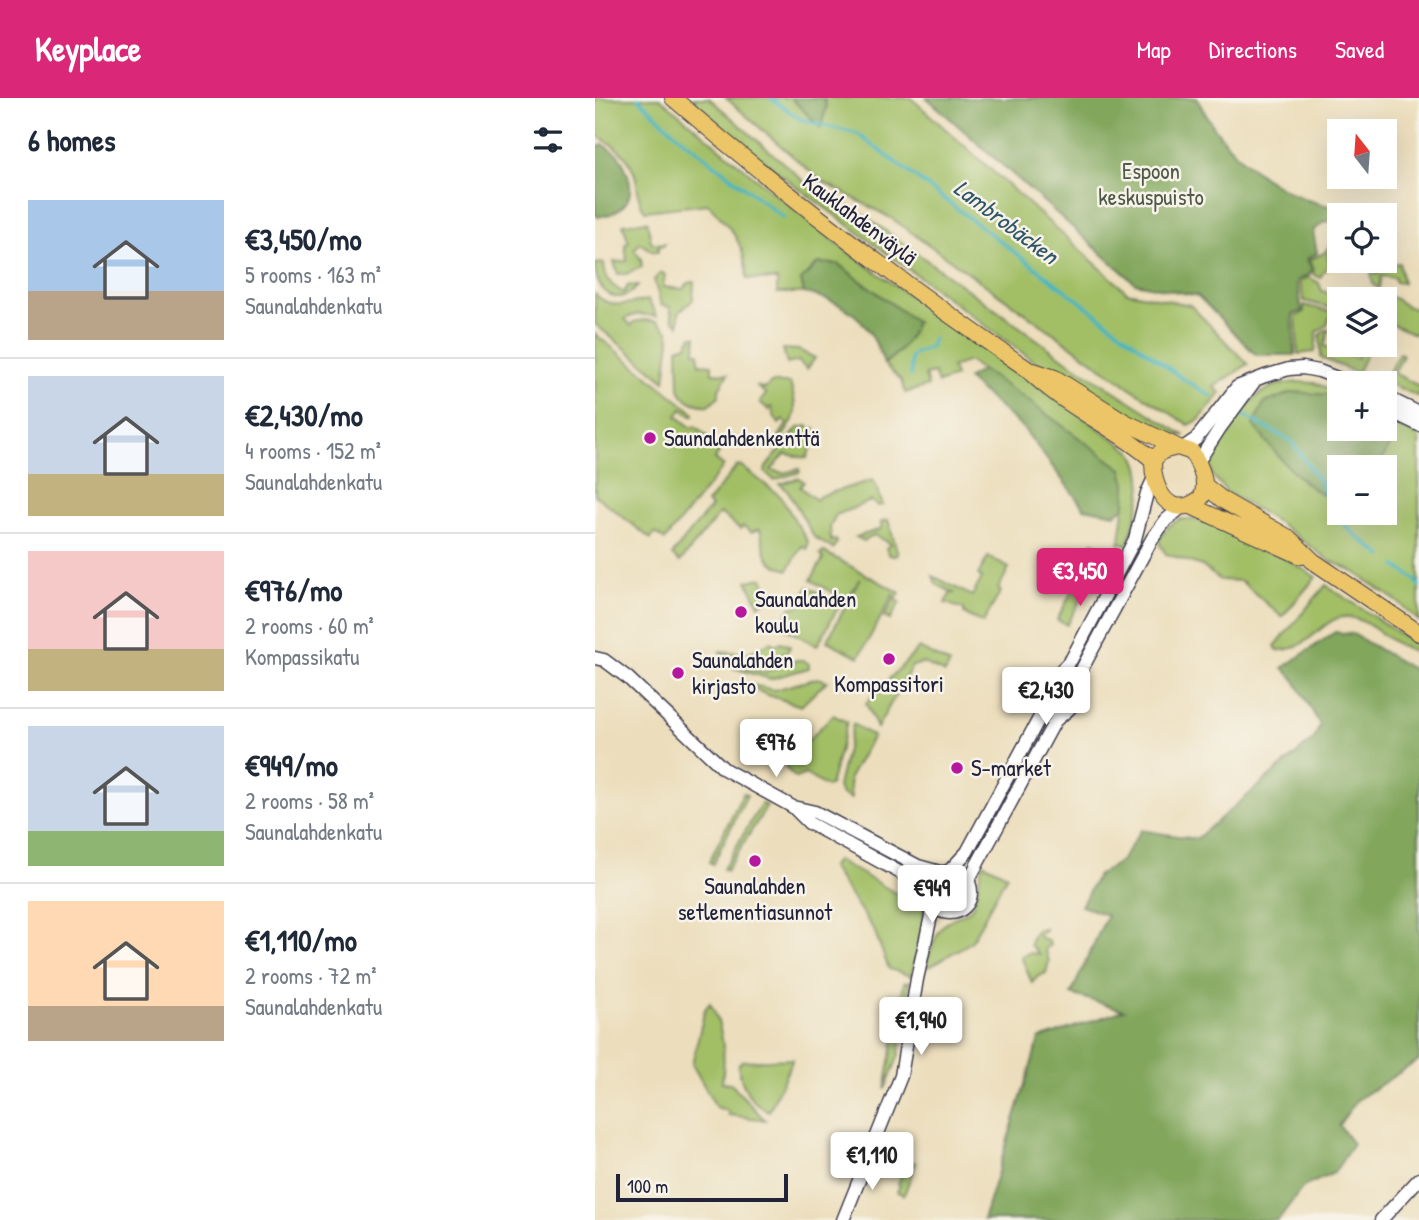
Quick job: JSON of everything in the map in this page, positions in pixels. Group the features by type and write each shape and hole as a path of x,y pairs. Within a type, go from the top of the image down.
{"main road":[{"name":"Kauklahdenväylä","path":"673,98 750,163 899,278 1026,368 1039,381 1090,418 1137,446 1153,460"},
{"name":"Kauklahdenväylä","path":"1026,368 1055,378 1125,422 1180,447"},
{"path":"1187,506 1201,498 1204,485 1198,462 1192,452 1180,447 1162,451 1153,460 1153,478 1165,500 1187,506 1313,561"},
{"path":"1204,485 1224,501 1289,538 1313,561 1419,633"}],"street":[{"path":"1180,447 1201,433 1237,387 1275,372 1303,368 1327,374"},
{"path":"1198,462 1254,382"},
{"path":"1397,402 1419,413"},
{"path":"1397,414 1419,425"},
{"path":"843,1220 901,1076 924,948 933,878 967,852 1042,713 1041,691 1044,685 1071,660 1135,539 1153,478"},
{"path":"968,881 1048,735 1064,712 1074,704 1075,687 1083,667 1151,539 1166,520 1187,506"},
{"path":"595,658 604,660 628,678 724,769 793,807 815,812 918,866 963,874 971,891 969,902 938,925 924,948"},
{"path":"1055,677 1065,678 1075,687"},
{"path":"1043,704 1052,711 1064,712"},
{"path":"793,807 809,823 921,884 938,909 951,913"},
{"path":"1381,1220 1419,1179"}],"green space":[{"path":"595,98 660,98 852,255 1132,452 1141,474 1141,486 1138,510 1127,545 1121,542 1119,545 1125,498 1122,469 969,361 952,367 955,377 938,383 934,373 925,375 928,386 905,393 901,380 884,364 900,351 916,322 838,264 801,280 804,293 777,293 777,280 747,279 746,266 736,237 708,204 645,211 640,201 635,175 628,161 617,149 595,135"},
{"path":"694,98 709,98 814,190 858,211 1067,361 1185,436 1165,433 1140,422 1039,365 794,185 721,126"},
{"path":"726,98 791,98 821,127 826,107 824,98 911,98 1127,292 1190,305 1248,364 1214,387 1221,393 1199,420 1189,425 1132,389 891,218 821,181"},
{"path":"791,98 824,98 826,107 821,128"},
{"name":"Espoon keskuspuisto","path":"927,98 1197,98 1217,131 1242,160 1273,183 1308,200 1327,205 1327,221 1313,231 1317,253 1307,259 1312,269 1310,274 1297,281 1302,311 1293,315 1295,355 1256,355 1198,296 1135,283"},
{"path":"603,144 622,161 628,175 630,191 620,209 598,217 595,214 595,148"},
{"path":"647,221 651,241 655,244 665,243 658,247 658,252 640,243 634,250 641,259 642,267 626,274 618,274 614,262 627,261 625,244 629,243 623,224"},
{"path":"1327,249 1327,266 1320,278 1313,274 1314,268 1309,260"},
{"path":"604,263 607,277 619,290 624,293 628,285 638,286 622,296 609,294 603,289 596,274 595,264"},
{"path":"818,263 838,264 916,322 903,346 884,364 872,336 856,316 834,302 804,293 801,280"},
{"path":"1397,263 1403,283 1395,282 1395,278 1381,276 1379,287 1373,285 1371,273 1397,273"},
{"path":"661,272 665,275 663,287 683,289 688,283 694,282 693,300 679,312 679,325 673,320 670,307 661,305 654,280"},
{"path":"1309,277 1319,283 1322,291 1327,293 1327,307 1304,301 1300,282"},
{"path":"595,294 614,304 648,300 657,316 637,314 625,319 631,326 634,322 644,320 657,321 668,331 670,339 665,381 595,324"},
{"path":"1397,300 1408,307 1419,308 1419,336 1397,327"},
{"path":"1304,305 1327,311 1327,325 1317,332 1315,352 1298,354 1296,317 1304,312"},
{"path":"1327,330 1324,346 1327,347 1327,357 1365,357 1358,371 1321,358 1320,335"},
{"name":"Saunalahdenkenttä","path":"595,334 693,412 694,415 690,415 682,409 677,416 692,428 695,426 719,446 720,451 715,459 724,466 665,540 655,533 651,539 595,495"},
{"path":"692,336 696,336 695,352 699,353 699,364 712,365 712,373 728,374 719,389 719,396 709,405 691,402 679,389 678,348 687,345"},
{"path":"783,349 799,350 815,358 807,369 798,361 787,364"},
{"path":"1399,353 1403,355 1395,371 1389,371 1397,357"},
{"path":"982,370 1122,469 1126,484 1125,507 1115,514 1084,508 1023,428 967,379"},
{"path":"1397,375 1419,386 1419,397 1397,387"},
{"path":"1295,382 1315,383 1327,388 1327,441 1397,441 1397,425 1419,436 1419,621 1398,602 1351,570 1330,561 1279,523 1227,492 1212,475 1212,451 1217,454 1231,426 1253,400 1270,388"},
{"path":"771,383 790,383 795,401 793,420 779,441 779,436 787,424 783,420 779,424 772,407 769,410 760,402 766,394 756,386 765,389"},
{"path":"1293,392 1327,395 1327,441 1390,441 1388,449 1385,455 1327,455 1327,496 1304,482 1292,471 1253,425 1264,403"},
{"path":"808,426 810,430 815,428 816,433 807,458 785,454 771,470 783,473 799,469 800,472 774,480 765,472 766,467 798,428"},
{"path":"740,465 780,496 808,542 807,549 802,546 788,570 774,564 767,556 760,529 751,532 743,526 740,529 720,513 680,562 672,555 711,507 707,503"},
{"path":"799,478 804,482 800,487 816,500 820,496 873,480 883,505 877,506 871,501 836,515 830,526 831,541 837,542 833,549 814,537 788,491 780,484"},
{"path":"1180,519 1234,531 1316,577 1282,617 1241,581 1220,580 1202,566 1166,554 1159,539 1169,526"},
{"path":"888,520 898,554 888,554 886,548 891,544 874,535 864,541 856,537 881,529 881,522"},
{"path":"1093,542 1108,549 1067,625 1057,620 1087,562"},
{"path":"824,552 900,593 896,600 900,602 890,620 884,617 895,597 893,595 859,657 827,641 860,578 847,601 811,580 823,559 820,554"},
{"path":"988,557 1009,568 998,589 1001,591 983,623 964,614 964,609 945,603 950,594 954,593 936,584 933,576 972,596 982,578 978,575"},
{"path":"763,578 770,599 759,605 747,581"},
{"path":"1326,585 1419,647 1419,653 1399,645 1359,620 1345,617 1329,623 1297,646 1277,650 1275,646"},
{"path":"808,587 840,604 817,646 781,626 791,606 796,608"},
{"path":"1335,632 1353,634 1419,673 1419,1060 1357,1100 1339,1125 1353,1144 1334,1173 1303,1187 1278,1220 983,1220 1039,1039 1124,1010 1071,994 1107,915 1081,906 1097,876 1121,861 1141,830 1196,839 1314,739 1320,725 1294,679 1283,668"},
{"path":"771,642 775,645 781,642 790,646 788,651 761,660 721,654 720,651 748,653"},
{"path":"919,648 950,664 945,673 923,663 912,666 877,728 866,703"},
{"path":"796,660 803,660 809,664 809,668 770,679 733,668 765,672"},
{"path":"818,678 827,681 801,706 739,682 774,690"},
{"path":"833,715 847,722 830,786 827,787 805,774 796,778 785,767"},
{"path":"853,724 873,736 849,778 851,799 840,793 838,786"},
{"path":"1037,732 1042,735 980,850 975,847"},
{"path":"743,793 747,795 713,864 709,862"},
{"path":"762,803 767,806 726,871 723,869"},
{"path":"837,860 908,900 915,887 921,895 924,917 911,976 889,969 874,930 831,867"},
{"path":"983,863 1007,875 971,942 929,967 926,966 940,930 948,921 972,907"},
{"path":"1038,929 1045,929 1038,936 1049,942 1050,945 1045,949 1049,961 1046,973 1032,983 1021,956 1039,954 1030,945 1032,936"},
{"path":"910,981 899,1055 885,1089 904,983"},
{"path":"710,1003 718,1021 722,1041 722,1082 731,1084 765,1120 728,1115 728,1111 716,1107 692,1064 705,1009"},
{"path":"793,1059 769,1111 762,1108 747,1093 738,1066 742,1061"},
{"path":"907,1160 916,1163 904,1195 897,1192"}],"waterway":[{"path":"638,98 677,135 784,218"},
{"name":"Lambrobäcken","path":"770,98 802,120 858,134 1183,379 1211,396"},
{"path":"911,375 911,358 915,353 930,348 933,339"},
{"name":"Lambrobäcken","path":"1243,415 1291,441 1318,479 1335,515 1356,536 1383,556"},
{"name":"Lambrobäcken","path":"1396,566 1415,579 1419,586"}],"place":[{"name":"Saunalahdenkenttä","path":"650,438"},
{"name":"Saunalahden koulu","path":"741,612"},
{"name":"Kompassitori","path":"889,659"},
{"name":"Saunalahden kirjasto","path":"678,673"},
{"name":"S-market","path":"957,768"},
{"name":"Saunalahden setlementiasunnot","path":"755,861"}]}
